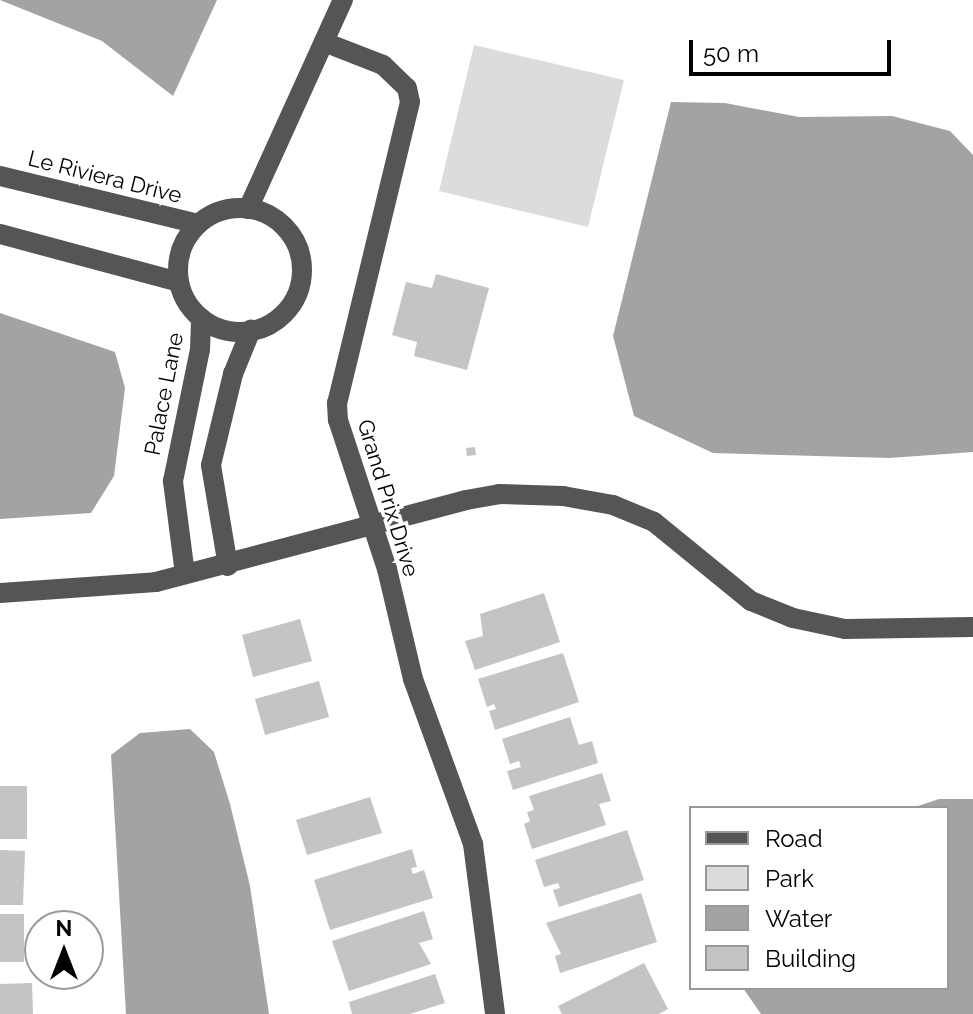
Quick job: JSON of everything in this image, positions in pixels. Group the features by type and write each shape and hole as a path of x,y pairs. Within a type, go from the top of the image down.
{"street":[{"path":"0,234 179,282 201,318 216,327 251,330 277,318 296,296 301,259 282,225 248,209 343,0"},
{"name":"Grand Prix Drive","path":"324,42 383,65 407,88 410,102 337,403 345,445 371,521 413,679 473,844 495,1014"},
{"name":"Le Riviera Drive","path":"0,176 198,224"},
{"name":"Le Riviera Drive","path":"179,282 185,241 198,224 222,211 248,209"},
{"name":"Palace Lane","path":"185,574 173,481 200,350 201,318"},
{"path":"228,566 211,465 233,374 251,330"},
{"path":"0,593 156,582 228,566 371,521 499,494 601,502 654,522 751,601 793,618 845,629 973,627"}],"green space":[{"path":"474,45 624,80 588,227 439,191"}],"water":[{"path":"0,0 217,0 173,96 102,41"},
{"path":"671,102 725,103 799,117 892,116 950,131 973,155 973,452 889,458 713,453 634,416 613,336"},
{"path":"0,313 115,352 125,388 114,476 91,513 0,519"},
{"path":"190,729 214,752 230,804 250,886 269,1014 126,1014 111,755 140,733"},
{"path":"939,799 973,799 973,1014 761,1014 744,990 949,990 949,806 918,806"}],"building":[{"path":"436,274 489,288 467,370 414,356 417,342 392,335 406,282 432,288"},
{"path":"475,447 476,455 467,456 466,448"},
{"path":"544,593 560,642 475,670 465,641 483,636 480,614"},
{"path":"300,619 312,661 253,677 242,635"},
{"path":"563,653 579,702 495,730 489,711 496,709 494,704 487,707 478,679"},
{"path":"319,681 329,717 265,735 255,699"},
{"path":"570,717 579,745 592,741 598,763 513,790 507,771 521,767 519,761 510,764 502,739"},
{"path":"602,773 611,801 599,804 606,825 532,849 524,824 530,821 527,812 534,810 529,796"},
{"path":"0,786 27,786 27,839 0,839"},
{"path":"370,797 382,833 307,855 296,820"},
{"path":"627,830 644,880 559,907 553,890 560,888 558,883 544,887 535,860"},
{"path":"412,849 417,867 411,868 413,874 424,870 433,898 330,930 314,880"},
{"path":"0,850 25,851 23,905 0,905"},
{"path":"641,893 657,942 560,973 555,956 561,954 546,923"},
{"path":"424,911 433,939 419,943 431,964 349,991 332,941"},
{"path":"0,914 24,914 24,962 0,962"},
{"path":"644,963 668,1009 659,1014 562,1014 558,1006"},
{"path":"435,974 445,1003 410,1014 352,1014 349,1002"},
{"path":"24,983 24,990 32,990 33,1014 0,1014 0,984"}]}
